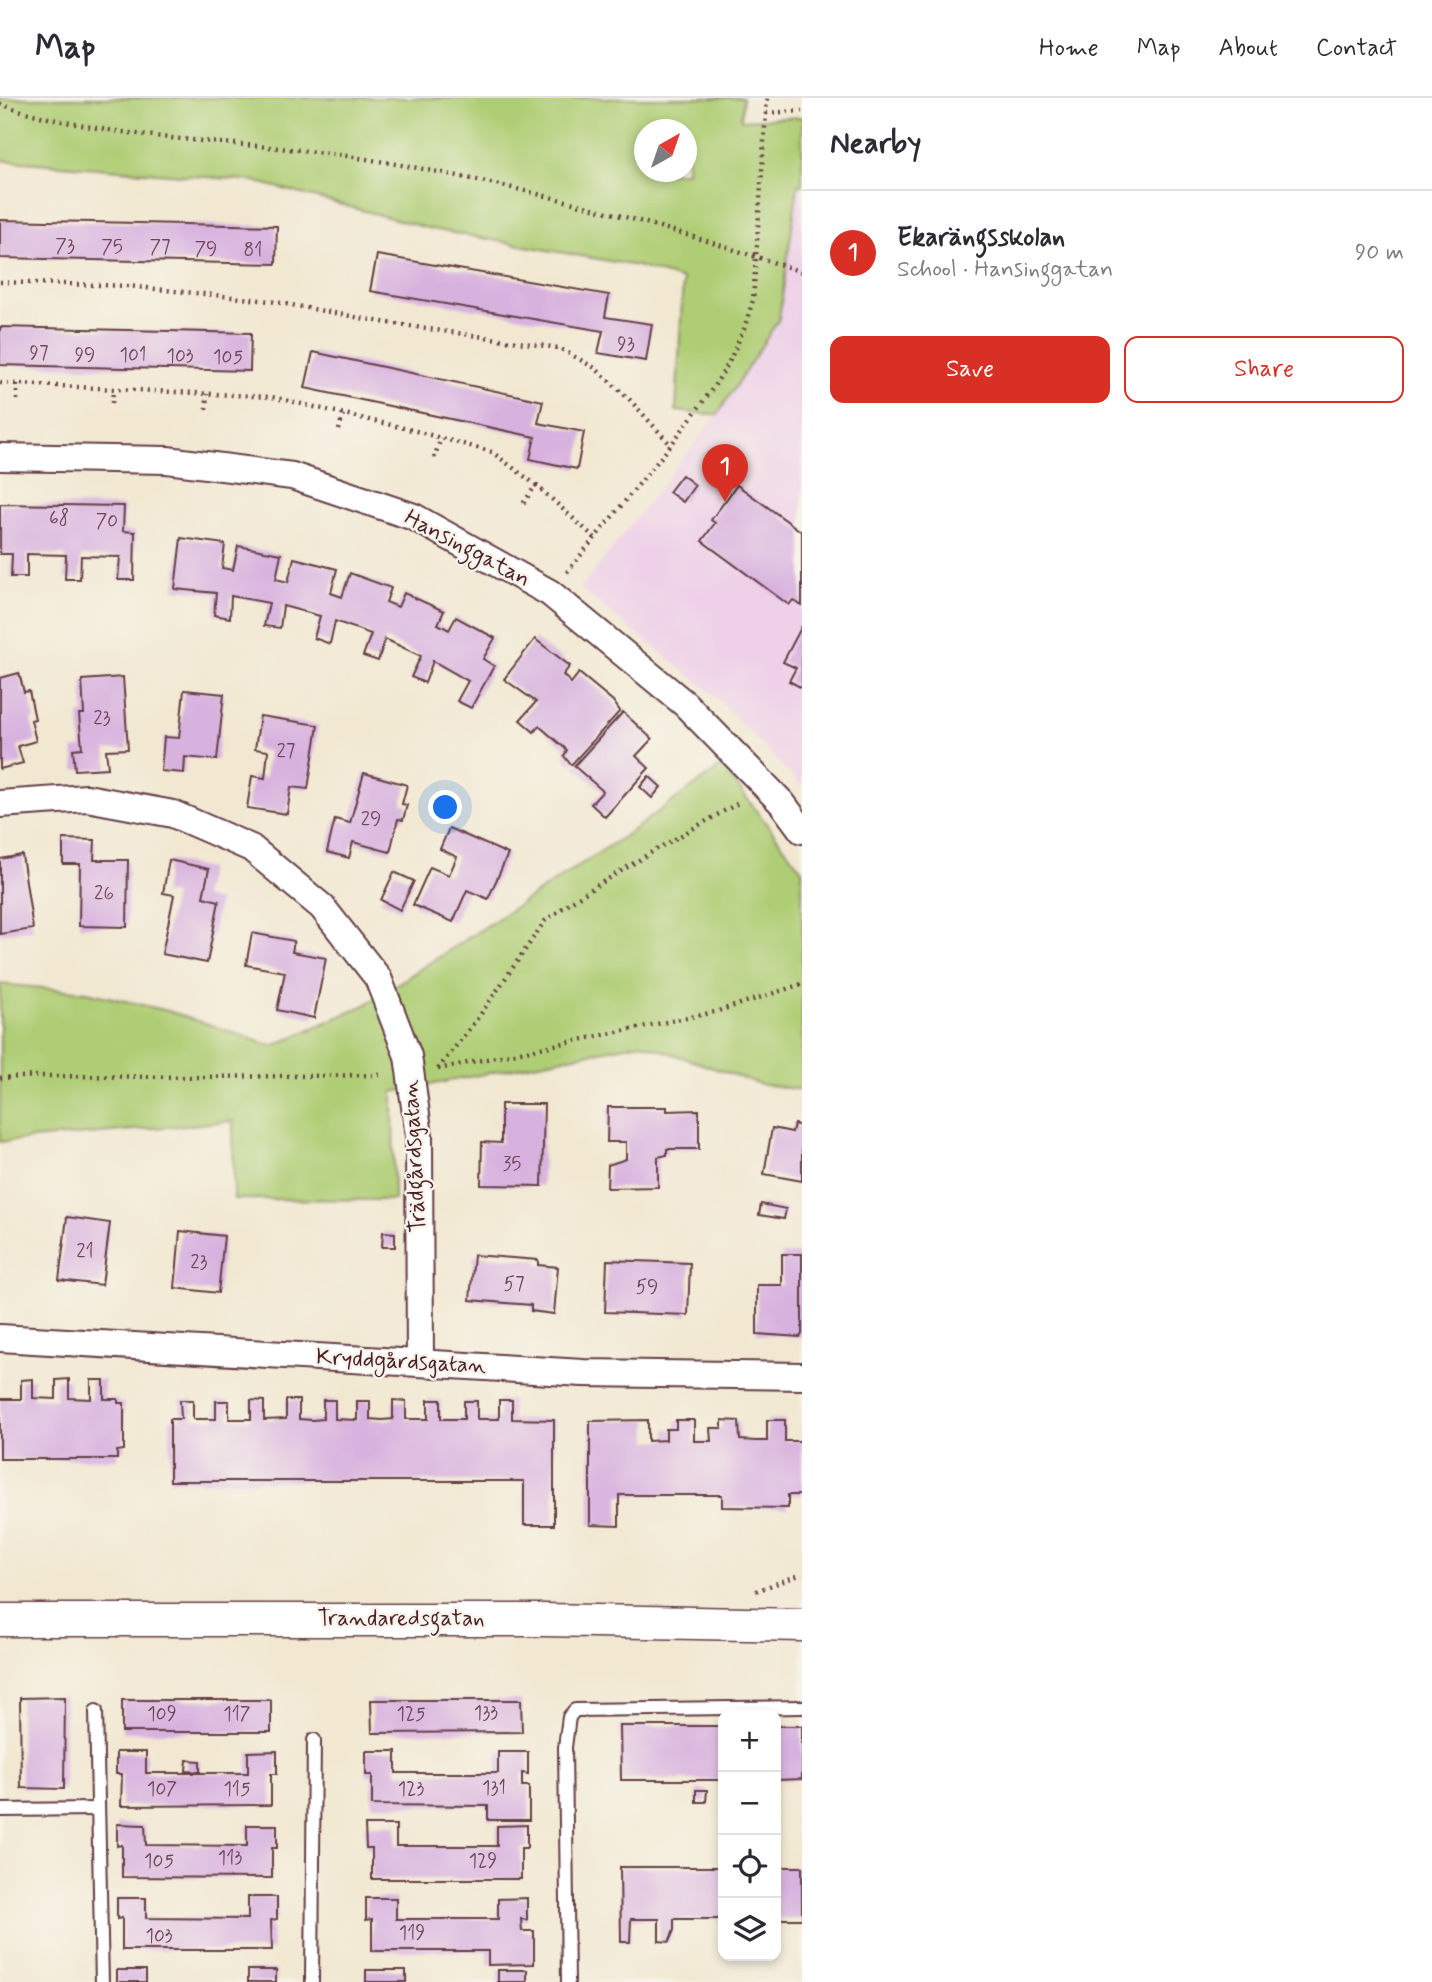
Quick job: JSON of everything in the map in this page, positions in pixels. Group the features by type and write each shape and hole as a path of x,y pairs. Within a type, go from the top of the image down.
{"street":[{"name":"Hansinggatan","path":"0,457 167,460 292,476 414,517 550,593 685,704 766,787 802,830"},
{"name":"Trädgårdsgatan","path":"0,804 87,798 173,814 251,848 322,907 378,978 408,1056 419,1136 420,1363"},
{"name":"Kryddgårdsgatan","path":"0,1338 583,1373 802,1376"},
{"name":"Trandaredsgatan","path":"0,1620 544,1619 802,1625"}],"lane":[{"path":"568,1982 565,1747 569,1717 575,1710 802,1707"},
{"path":"96,1711 102,1982"},
{"path":"312,1982 314,1740"},
{"path":"0,1810 98,1809"}],"path":[{"path":"550,593 671,445 728,365 744,329 753,300 768,98"},
{"path":"0,104 81,124 364,158 464,177 660,225 802,272"},
{"path":"766,113 802,111"},
{"path":"0,282 128,286 270,301 382,323 559,348 595,368 630,400 671,445"},
{"path":"0,383 272,397 441,438 492,452 536,485 595,538"},
{"path":"17,384 17,401"},
{"path":"112,403 113,389"},
{"path":"206,409 207,394"},
{"path":"339,430 343,413"},
{"path":"434,458 441,438"},
{"path":"522,505 536,485"},
{"path":"438,1069 480,1015 545,921 657,849 766,787"}],"shaded area":[{"path":"798,184 802,185 802,787 713,694 580,589 717,415 779,319"}],"green space":[{"path":"0,98 743,98 741,120 802,117 802,185 798,185 779,319 717,415 676,411 683,280 637,266 431,229 254,181 0,160"},
{"path":"722,766 802,870 802,1090 760,1084 641,1043 393,1092 394,1200 234,1199 233,1121 0,1142 0,984 87,992 168,1011 273,1046 365,1005 629,833"}],"building":[{"path":"0,220 277,226 276,264 0,258"},
{"path":"377,255 609,295 605,317 652,324 646,361 598,353 603,331 370,291"},
{"path":"0,327 251,333 250,371 0,365"},
{"path":"313,352 543,401 538,423 584,432 577,469 530,459 535,437 305,388"},
{"path":"682,475 695,485 683,502 669,492"},
{"path":"737,485 802,532 802,606 793,600 789,605 702,541 715,523 711,520"},
{"path":"0,504 124,506 123,531 135,532 134,580 118,580 120,557 81,556 80,579 65,579 66,555 27,554 27,577 11,577 12,554 0,554"},
{"path":"181,538 225,544 222,568 233,570 238,546 281,554 276,579 288,582 294,558 337,569 331,593 342,597 350,573 391,588 386,602 398,607 404,593 444,611 438,624 449,630 456,617 495,638 483,659 494,666 471,708 457,701 468,681 433,661 425,683 411,677 421,656 385,639 378,661 363,656 371,634 335,621 330,644 314,638 320,616 283,606 280,628 264,626 269,603 231,596 230,618 214,615 216,593 175,589"},
{"path":"802,626 802,688 789,681 796,668 783,662"},
{"path":"535,639 570,666 563,675 571,683 579,673 613,701 620,711 571,765 564,756 567,750 539,726 534,732 520,720 536,702 504,679"},
{"path":"19,673 24,692 29,691 36,741 18,746 23,763 0,769 0,678"},
{"path":"123,677 128,749 106,750 108,768 75,770 73,749 82,748 79,714 84,714 82,680"},
{"path":"184,690 224,694 217,760 185,757 184,773 161,771 164,737 179,738"},
{"path":"623,712 652,739 636,756 649,768 605,817 591,804 603,791 574,766"},
{"path":"260,716 318,725 308,789 291,787 287,814 247,808 252,776 265,778 268,751 255,749"},
{"path":"364,773 407,785 402,804 407,805 403,820 398,819 390,852 353,842 349,858 327,852 335,819 350,823"},
{"path":"649,776 661,787 652,798 640,787"},
{"path":"449,828 508,854 488,899 467,890 453,922 413,905 430,867 449,875 457,857 440,849"},
{"path":"63,839 95,840 94,860 128,860 127,927 79,926 80,864 63,864"},
{"path":"22,855 33,929 0,934 0,859"},
{"path":"169,860 209,869 203,897 219,901 207,963 162,954 174,895 163,893"},
{"path":"394,872 414,881 400,910 381,900"},
{"path":"252,933 294,941 292,952 326,958 314,1018 277,1010 285,972 246,965"},
{"path":"501,1104 544,1104 542,1186 481,1185 482,1142 501,1143"},
{"path":"608,1107 699,1110 699,1149 667,1149 667,1155 658,1157 658,1187 607,1188 608,1165 626,1159 626,1142 607,1142"},
{"path":"794,1124 802,1126 802,1181 764,1174 772,1128 792,1132"},
{"path":"761,1204 786,1209 784,1219 759,1215"},
{"path":"67,1217 110,1223 102,1285 59,1280"},
{"path":"180,1231 224,1236 218,1293 175,1288"},
{"path":"383,1232 395,1233 395,1247 382,1247"},
{"path":"782,1254 802,1254 800,1337 757,1334 757,1285 782,1285"},
{"path":"474,1255 538,1260 538,1265 558,1267 554,1314 531,1311 531,1305 470,1300"},
{"path":"607,1260 690,1263 688,1315 605,1312"},
{"path":"33,1379 33,1398 56,1399 56,1380 69,1379 69,1398 91,1399 91,1380 104,1380 104,1399 118,1399 118,1403 124,1403 124,1450 117,1451 117,1459 0,1459 0,1399 21,1399 21,1380"},
{"path":"180,1400 193,1400 193,1419 216,1419 216,1401 229,1401 229,1419 251,1419 251,1400 264,1401 264,1420 286,1419 286,1400 299,1400 299,1419 323,1419 323,1400 335,1400 335,1419 357,1420 357,1401 370,1401 370,1419 382,1420 393,1419 393,1400 406,1401 406,1419 428,1419 428,1400 441,1400 441,1419 464,1419 464,1401 477,1401 477,1419 499,1419 499,1400 512,1400 512,1419 554,1420 554,1525 524,1525 524,1481 170,1481 170,1419 181,1419"},
{"path":"648,1420 648,1441 666,1440 666,1429 676,1429 676,1420 694,1420 694,1441 711,1441 710,1428 722,1428 722,1420 739,1421 740,1440 767,1441 767,1420 785,1420 785,1441 802,1441 802,1495 788,1495 788,1508 722,1507 722,1495 619,1495 619,1526 590,1525 590,1421"},
{"path":"65,1697 64,1789 21,1788 20,1698"},
{"path":"122,1700 271,1700 271,1732 122,1732"},
{"path":"371,1700 521,1700 522,1732 372,1733"},
{"path":"620,1726 718,1726 718,1780 621,1780"},
{"path":"781,1726 802,1726 802,1779 781,1780"},
{"path":"277,1751 277,1774 271,1774 271,1805 121,1806 122,1774 116,1774 116,1752 146,1752 146,1773 248,1773 248,1752"},
{"path":"366,1751 396,1751 396,1773 498,1773 498,1752 528,1752 528,1774 522,1773 522,1786 529,1786 529,1820 488,1820 488,1806 372,1805 372,1775 366,1775"},
{"path":"187,1760 200,1761 200,1772 186,1771"},
{"path":"696,1790 707,1790 706,1802 696,1802"},
{"path":"117,1824 145,1825 146,1845 247,1846 247,1825 277,1825 277,1848 272,1848 272,1878 122,1877 122,1845 117,1846"},
{"path":"365,1825 396,1825 396,1846 497,1846 497,1826 527,1825 527,1848 521,1848 521,1879 372,1879 372,1848 366,1848"},
{"path":"620,1867 718,1867 718,1919 674,1919 674,1930 669,1942 659,1941 659,1919 631,1919 630,1942 621,1942"},
{"path":"781,1867 802,1867 802,1919 781,1919"},
{"path":"248,1897 277,1897 277,1919 271,1920 272,1950 122,1950 122,1918 117,1919 117,1898 146,1898 146,1918 248,1919"},
{"path":"366,1898 396,1898 396,1919 498,1919 498,1899 527,1898 527,1920 521,1919 522,1931 534,1931 534,1964 488,1965 488,1951 372,1951 372,1919 366,1920"},
{"path":"117,1970 146,1970 146,1982 117,1982"},
{"path":"248,1970 276,1970 276,1982 248,1982"},
{"path":"366,1970 406,1970 406,1982 366,1982"},
{"path":"498,1970 527,1970 527,1982 498,1982"}],"place":[{"name":"Ekarängsskolan","path":"725,502"}]}
